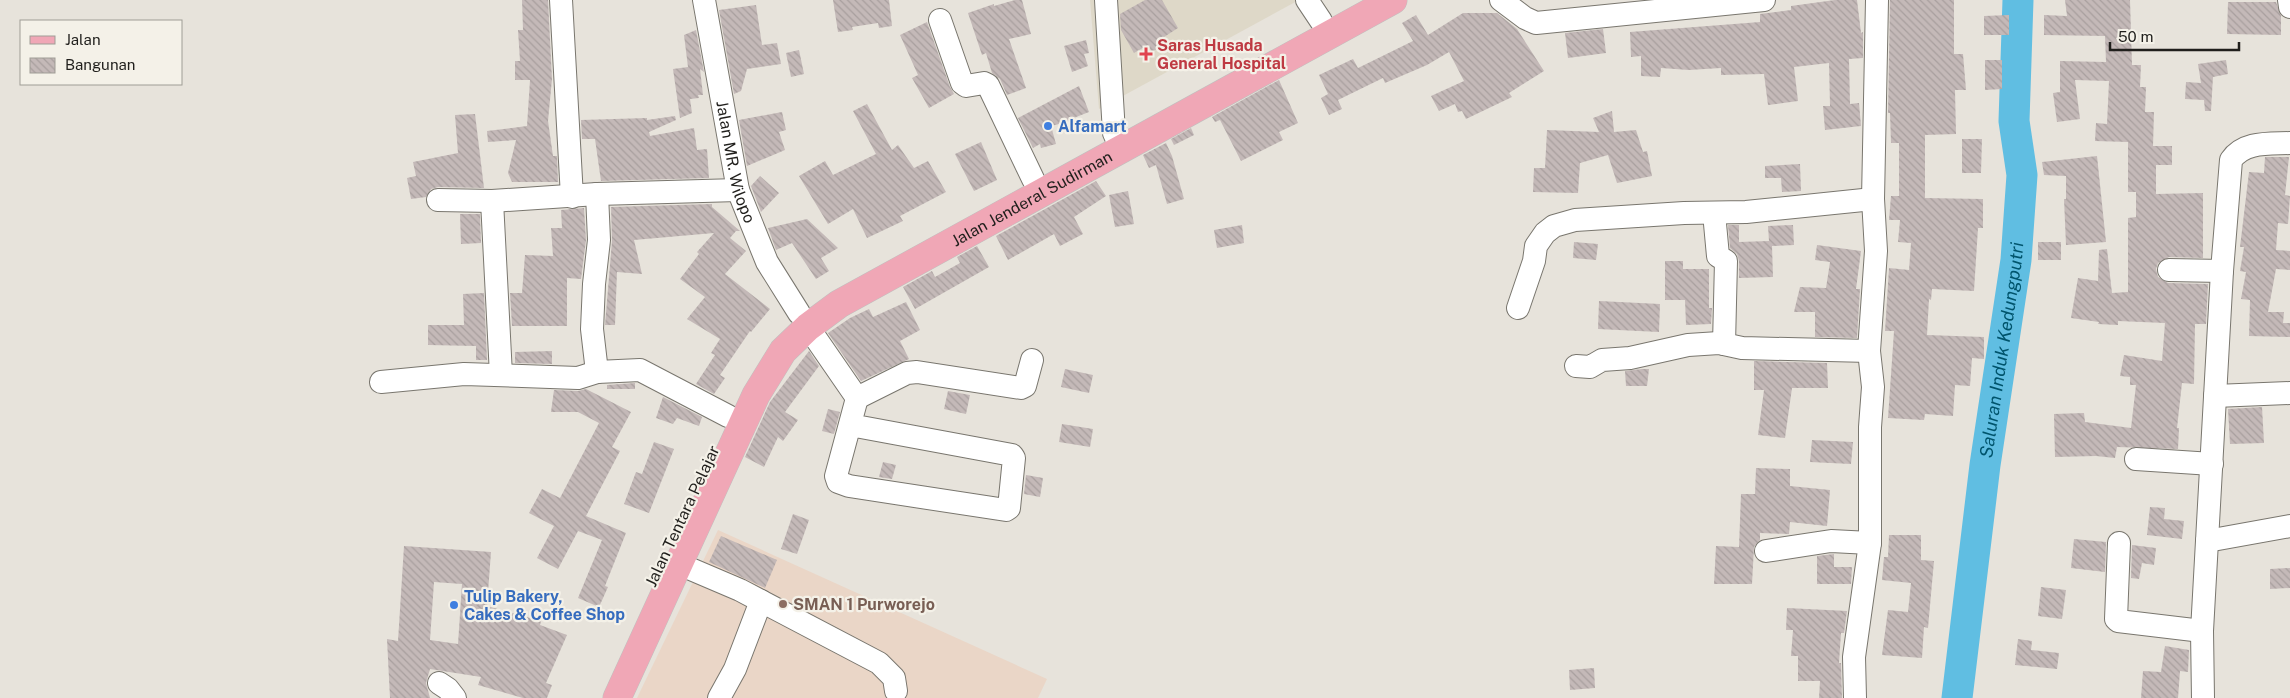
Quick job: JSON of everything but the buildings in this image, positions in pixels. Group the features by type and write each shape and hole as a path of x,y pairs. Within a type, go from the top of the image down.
{"main road":[{"name":"Jalan Jenderal Sudirman","path":"803,320 839,304 1358,0"},
{"name":"Jalan Jenderal Sudirman","path":"1322,22 1393,0"},
{"name":"Jalan Jenderal Sudirman","path":"778,344 830,291 1033,179 1117,141"},
{"name":"Jalan Tentara Pelajar","path":"599,698 728,416 761,353 778,344"},
{"name":"Jalan Tentara Pelajar","path":"617,698 778,344"}],"street":[{"path":"561,0 572,197"},
{"name":"Jalan MR. Wilopo","path":"704,0 738,190 767,262 803,320 857,398"},
{"path":"1106,0 1117,141"},
{"path":"1501,0 1525,18 1536,23 1764,0"},
{"path":"1855,698 1854,657 1870,542 1870,426 1873,388 1869,351 1876,251 1873,199 1878,0"},
{"path":"2289,0 2290,7"},
{"path":"940,20 962,83 966,86 984,83 988,85 1033,179"},
{"path":"2203,698 2202,631 2222,271 2231,160 2236,152 2246,147 2259,144 2290,143"},
{"path":"438,200 492,200 572,197 597,194 738,190"},
{"path":"597,194 599,240 594,284 592,329 597,372"},
{"path":"1518,308 1534,261 1536,246 1545,233 1554,226 1575,220 1746,212 1873,199"},
{"path":"492,200 500,375"},
{"path":"1714,213 1718,256 1726,261 1724,344"},
{"path":"2169,270 2222,271"},
{"path":"1576,366 1590,367 1602,360 1630,358 1688,345 1724,344 1742,348 1869,351"},
{"path":"850,425 1012,455 1009,508 1006,510 849,486 841,483 836,476 857,398 907,373 916,372 1021,388 1025,386 1032,360"},
{"path":"381,382 464,374 578,378 597,372 640,370 728,416"},
{"path":"2215,396 2290,393"},
{"path":"2136,458 2212,464"},
{"path":"2207,541 2290,526"},
{"path":"1766,551 1832,541 1870,542"},
{"path":"2119,543 2116,618 2118,621 2202,631"},
{"path":"679,564 761,601 879,663 894,678 896,691"},
{"path":"719,698 735,669 761,601"},
{"path":"439,682 455,698"}],"shaded area":[{"name":"Saras Husada General Hospital","path":"1090,0 1299,0 1099,109"},
{"name":"SMAN 1 Purworejo","path":"718,530 1047,679 1038,698 637,698"}],"waterway":[{"name":"Saluran Induk Kedungputri","path":"1957,698 1985,465 2016,260 2022,175 2014,121 2018,0"}],"place":[{"name":"Saras Husada General Hospital","path":"1146,54"},
{"name":"Alfamart","path":"1048,126"},
{"name":"SMAN 1 Purworejo","path":"783,604"},
{"name":"Tulip Bakery, Cakes & Coffee Shop","path":"454,605"}]}
